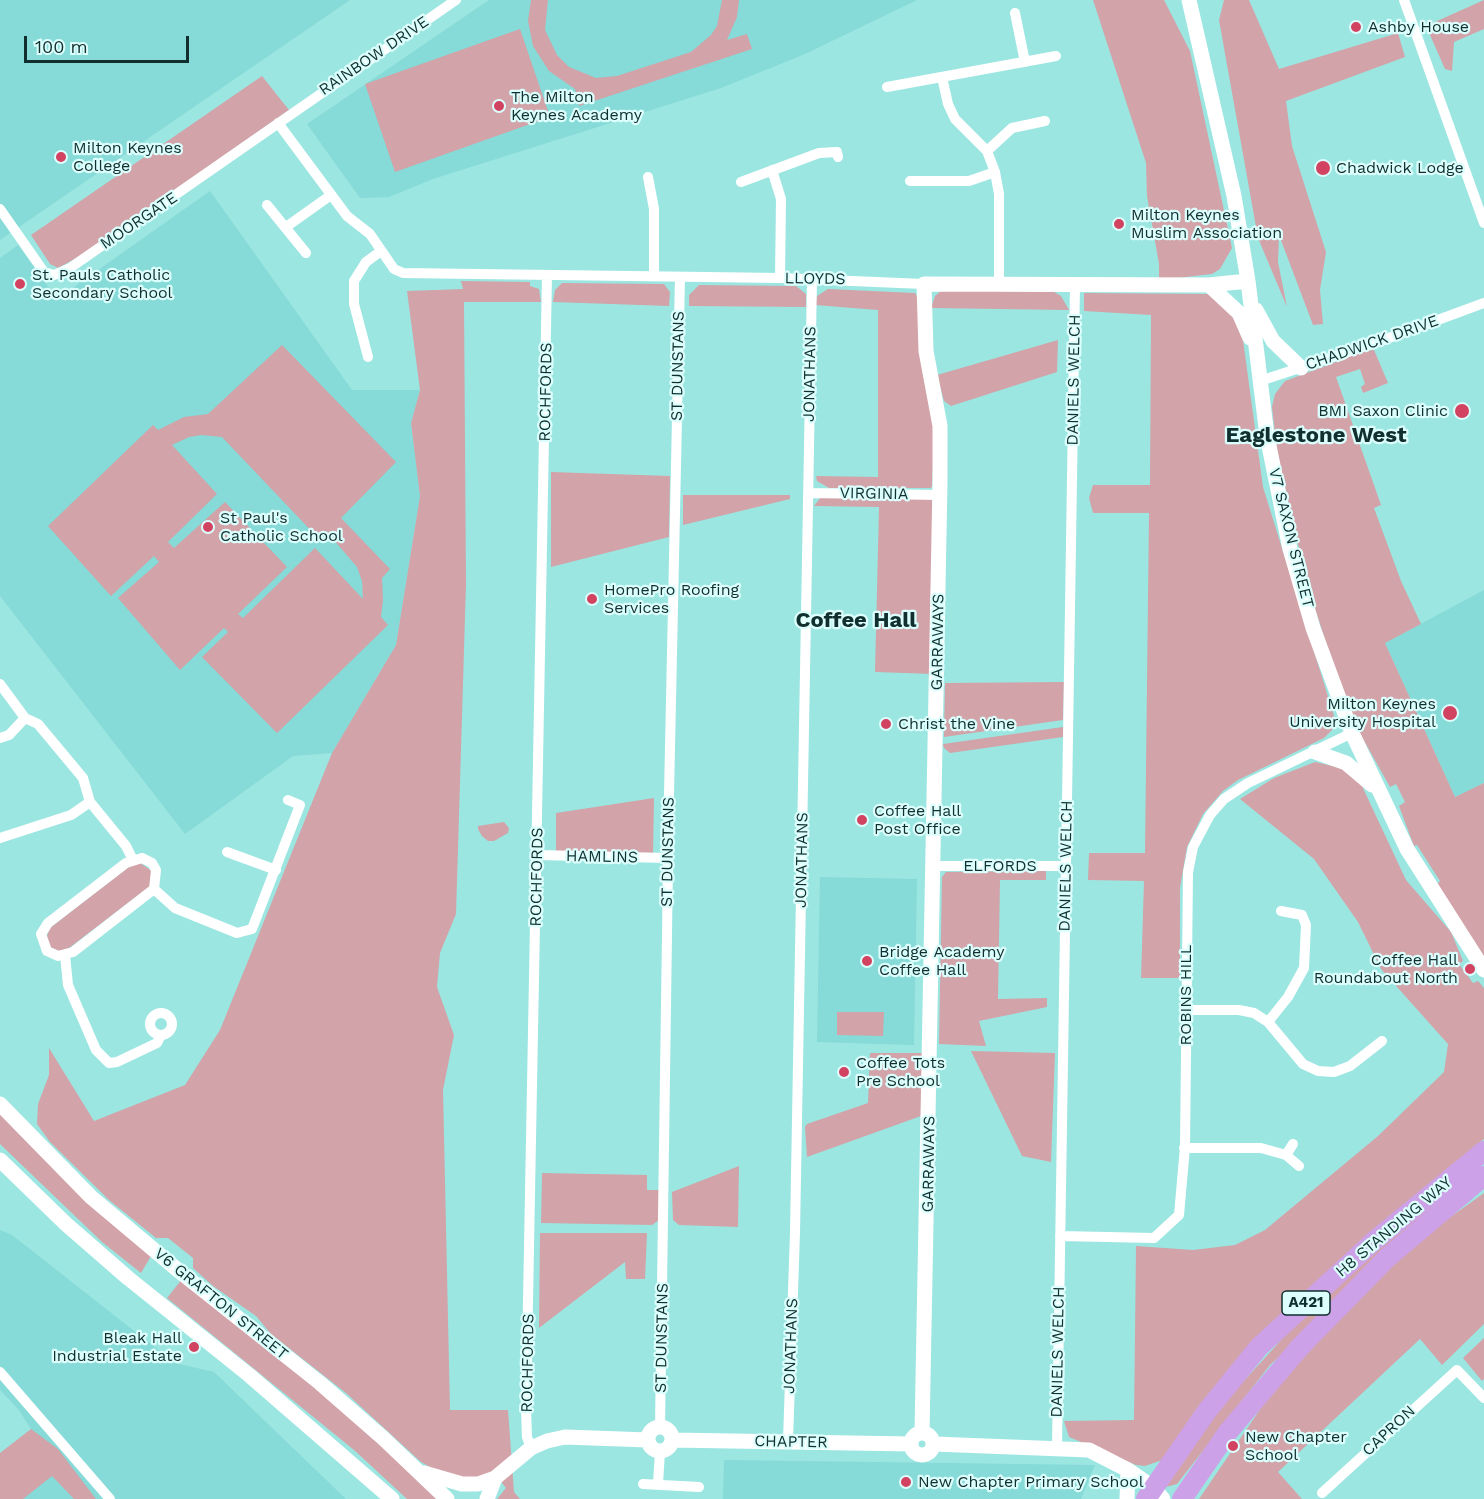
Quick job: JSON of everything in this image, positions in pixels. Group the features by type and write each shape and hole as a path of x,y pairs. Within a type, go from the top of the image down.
{"highway":[{"name":"H8 STANDING WAY","path":"1182,1499 1228,1432 1300,1347 1387,1258 1474,1176 1484,1151"},
{"name":"H8 STANDING WAY","path":"1156,1496 1207,1411 1259,1347 1374,1241 1474,1176"},
{"path":"1156,1496 1199,1473"}],"street":[{"name":"RAINBOW DRIVE","path":"292,112 456,0"},
{"name":"V7 SAXON STREET","path":"1189,0 1234,196 1249,289 1267,436 1290,549 1313,627 1352,733 1377,789 1429,888 1484,970"},
{"path":"1404,0 1484,223"},
{"path":"1015,13 1025,62"},
{"path":"887,87 1056,56"},
{"path":"942,77 948,104 955,119 987,152 994,172 999,194 999,283"},
{"name":"MOORGATE","path":"0,209 36,264 44,272 54,275 70,268 161,207 292,112"},
{"path":"987,152 1012,128 1045,121"},
{"path":"279,123 347,216 369,234 383,256 366,262 354,281 354,304 368,357"},
{"path":"741,182 819,153 837,152 838,157"},
{"path":"772,170 781,199 780,278"},
{"path":"910,181 969,181 994,172"},
{"path":"648,177 654,209 654,275"},
{"path":"286,227 331,195"},
{"path":"267,205 306,253"},
{"name":"LLOYDS","path":"383,256 394,269 403,273 420,274 654,275 924,284 1209,285 1249,289"},
{"name":"ROCHFORDS","path":"531,1448 527,1437 526,1409 547,275"},
{"name":"ST DUNSTANS","path":"660,1427 668,858 680,277"},
{"name":"JONATHANS","path":"788,1441 795,1232 812,279"},
{"name":"GARRAWAYS","path":"917,1439 934,866 940,495 940,426 926,351 924,284"},
{"name":"DANIELS WELCH","path":"1057,1447 1075,285"},
{"path":"1209,285 1239,313 1257,355"},
{"path":"1249,289 1268,334 1301,368"},
{"name":"CHADWICK DRIVE","path":"1260,381 1484,303"},
{"name":"VIRGINIA","path":"808,493 940,495"},
{"path":"0,684 26,718 38,724 82,778 90,802 126,846 133,860"},
{"path":"0,738 9,735 26,718"},
{"name":"ROBINS HILL","path":"1060,1236 1154,1238 1179,1215 1184,1148 1188,872 1192,847 1210,815 1224,799 1248,783 1352,733"},
{"path":"1315,752 1346,763 1377,789"},
{"path":"154,889 176,908 237,933 244,933 254,926 300,805 288,800"},
{"path":"0,838 71,816 90,802"},
{"path":"227,852 276,870"},
{"name":"HAMLINS","path":"537,855 668,858"},
{"path":"133,860 146,860 154,866 157,876 154,889 65,955 58,956 46,951 41,941 44,928 133,860"},
{"name":"ELFORDS","path":"934,866 1066,866"},
{"path":"1268,1022 1288,997 1304,968 1306,925 1302,915 1281,911"},
{"path":"65,955 68,986 96,1050 109,1063 117,1062 157,1043 161,1035"},
{"path":"1186,1010 1239,1010 1254,1013 1268,1022 1303,1064 1318,1071 1334,1072 1350,1066 1382,1041"},
{"name":"V6 GRAFTON STREET","path":"0,1104 91,1197 179,1271 320,1383 447,1499"},
{"path":"1286,1155 1293,1144"},
{"path":"1184,1148 1261,1148 1286,1155 1299,1166"},
{"path":"0,1160 66,1224 267,1390 392,1499"},
{"name":"CAPRON","path":"1322,1493 1456,1370 1484,1398"},
{"path":"0,1372 110,1499"},
{"path":"658,1484 666,1445 668,1430 660,1427 650,1432 648,1440 651,1446 666,1445"},
{"path":"419,1472 462,1484 478,1484 495,1478 531,1448 547,1441 565,1437 648,1440"},
{"name":"CHAPTER","path":"666,1445 917,1439 913,1451 924,1455 932,1450 934,1444 1057,1447"},
{"path":"1057,1447 1089,1450 1128,1470 1156,1496"},
{"path":"1127,1499 1128,1470"},
{"path":"487,1499 495,1478"},
{"path":"643,1484 699,1487"}],"shaded area":[{"name":"Milton Keynes College","path":"0,0 350,0 0,240"},
{"name":"The Milton Keynes Academy","path":"489,0 917,0 805,54 721,88 433,179 389,197 360,198 307,124"},
{"path":"531,0 548,0 545,30 557,55 569,67 596,78 617,76 691,52 711,35 717,26 722,0 739,0 737,17 727,40 747,34 752,49 579,106 575,89 549,71 533,46 528,21"},
{"path":"1093,0 1164,0 1190,51 1232,248 1220,269 1212,274 1159,280 1159,264 1147,196 1146,163"},
{"path":"1224,0 1249,0 1279,69 1398,33 1405,57 1286,101 1292,146 1326,252 1320,290 1323,324 1313,325 1279,235 1278,262 1287,307 1258,238 1219,20"},
{"path":"1484,0 1484,29 1454,42 1452,71 1445,69 1426,26"},
{"path":"520,29 550,117 395,172 365,84"},
{"path":"262,76 289,110 80,256 58,268 50,264 31,235"},
{"name":"St Paul's Catholic School","path":"210,191 352,390 420,390 411,423 420,496 396,645 332,753 293,756 185,834 0,596 0,258 18,245 57,299"},
{"path":"461,281 530,282 530,286 539,289 541,302 464,302 466,584 456,914 440,953 437,987 454,1035 443,1090 450,1410 508,1410 514,1492 520,1499 497,1499 506,1488 495,1474 471,1481 437,1471 421,1462 346,1393 271,1334 256,1316 213,1286 193,1268 193,1258 168,1238 156,1238 109,1200 50,1142 37,1124 38,1104 49,1075 49,1048 94,1121 185,1085 220,1030 332,753 396,645 420,496 411,423 420,390 407,291 463,289"},
{"path":"562,283 664,284 670,292 669,306 553,302 555,290"},
{"path":"699,285 796,286 806,294 806,307 689,306 689,295"},
{"path":"828,289 915,293 919,300 935,417 932,487 829,488 817,481 816,476 878,477 878,310 815,305 817,296"},
{"path":"942,290 1054,292 1061,296 1069,310 931,308 935,296"},
{"path":"1084,293 1208,294 1220,299 1231,311 1243,340 1263,487 1335,719 1332,730 1324,738 1238,780 1223,791 1203,814 1187,847 1180,888 1180,978 1141,978 1144,881 1088,880 1089,853 1145,853 1149,513 1093,513 1089,498 1093,485 1150,485 1151,315 1084,311"},
{"path":"1058,340 1057,372 951,406 944,401 937,375"},
{"path":"282,345 396,462 341,518 390,569 382,578 381,617 388,625 277,733 202,657 228,632 224,628 180,670 118,598 159,562 154,556 111,596 48,526 153,425 158,430 184,417 208,414","holes":["201,435 222,437 319,539 327,532 357,567 362,581 363,599 315,548 243,618 238,614 287,567 225,502 174,548 168,542 217,494 172,445 189,437"]},
{"path":"1374,350 1388,383 1363,393 1361,387 1365,384 1360,369 1336,377 1381,505 1374,508 1401,581 1421,624 1385,643 1455,797 1484,783 1484,957 1437,884 1440,881 1417,845 1414,846 1399,806 1405,802 1396,784 1390,787 1358,730 1334,667 1307,584 1277,451 1272,407 1275,394 1285,381 1365,351"},
{"path":"551,472 670,476 669,537 551,567"},
{"path":"683,495 790,495 790,499 683,525"},
{"path":"821,497 930,499 934,502 933,674 875,672 879,507 814,506"},
{"name":"Milton Keynes University Hospital","path":"1484,590 1484,783 1455,797 1385,643"},
{"path":"1064,682 1063,720 944,737 945,683"},
{"path":"1063,727 1063,737 950,753 943,744"},
{"path":"1315,762 1346,769 1362,786 1406,880 1451,932 1463,961 1459,964 1473,983 1478,981 1484,988 1484,1139 1371,1237 1162,1460 1145,1466 1136,1465 1069,1437 1064,1421 1134,1420 1136,1246 1193,1250 1235,1245 1265,1230 1378,1136 1444,1072 1448,1044 1381,969 1358,922 1314,859 1240,799 1274,778"},
{"path":"654,798 653,854 556,853 556,813"},
{"path":"504,822 509,828 508,833 494,841 488,841 478,829 478,826"},
{"path":"140,863 152,871 150,886 69,948 59,951 50,947 46,939 50,928 130,866"},
{"path":"1046,871 1046,880 1000,880 998,999 1047,998 1047,1007 979,1021 986,1046 939,1044 942,877 946,872"},
{"name":"Bridge Academy Coffee Hall","path":"820,877 917,879 914,1045 817,1042"},
{"path":"837,1012 884,1012 883,1036 837,1035"},
{"path":"971,1051 1055,1053 1051,1162 1022,1156"},
{"path":"870,1053 925,1053 921,1116 807,1157 805,1127 807,1124 868,1103"},
{"path":"0,1111 151,1256 141,1273 102,1242 0,1144"},
{"path":"739,1166 738,1227 679,1225 673,1220 672,1192"},
{"path":"542,1173 647,1175 647,1190 660,1190 659,1220 652,1225 541,1223"},
{"path":"1469,1175 1473,1180 1270,1365 1177,1484 1166,1487 1222,1405 1292,1328 1365,1261"},
{"path":"1484,1193 1484,1324 1442,1365 1420,1339 1278,1472 1302,1499 1199,1499 1274,1389 1374,1282 1438,1226"},
{"path":"0,1230 12,1235 175,1363 214,1372 346,1499 0,1499 0,1478 31,1429 19,1410 0,1390"},
{"path":"540,1233 647,1233 645,1279 626,1279 625,1262 539,1328"},
{"path":"182,1279 365,1428 438,1499 407,1499 354,1450 167,1298"},
{"path":"1484,1338 1484,1379 1482,1381 1463,1358"},
{"path":"31,1429 58,1449 96,1499 74,1499 52,1476 23,1499 0,1499 0,1453"},
{"name":"New Chapter Primary School","path":"724,1460 1095,1465 1081,1499 723,1499"}],"place":[{"name":"Ashby House","path":"1356,27"},
{"name":"The Milton Keynes Academy","path":"499,106"},
{"name":"Milton Keynes College","path":"61,157"},
{"name":"Chadwick Lodge","path":"1323,168"},
{"name":"Milton Keynes Muslim Association","path":"1119,224"},
{"name":"St. Pauls Catholic Secondary School","path":"20,284"},
{"name":"BMI Saxon Clinic","path":"1462,411"},
{"name":"St Paul's Catholic School","path":"208,527"},
{"name":"HomePro Roofing Services","path":"592,599"},
{"name":"Milton Keynes University Hospital","path":"1450,713"},
{"name":"Christ the Vine","path":"886,724"},
{"name":"Coffee Hall Post Office","path":"862,820"},
{"name":"Bridge Academy Coffee Hall","path":"867,961"},
{"name":"Coffee Hall Roundabout North","path":"1470,969"},
{"name":"Coffee Tots Pre School","path":"844,1072"},
{"name":"Bleak Hall Industrial Estate","path":"194,1347"},
{"name":"New Chapter School","path":"1233,1446"},
{"name":"New Chapter Primary School","path":"906,1482"}],"district":[{"name":"Eaglestone West","path":"1316,436"},
{"name":"Coffee Hall","path":"856,621"}]}
